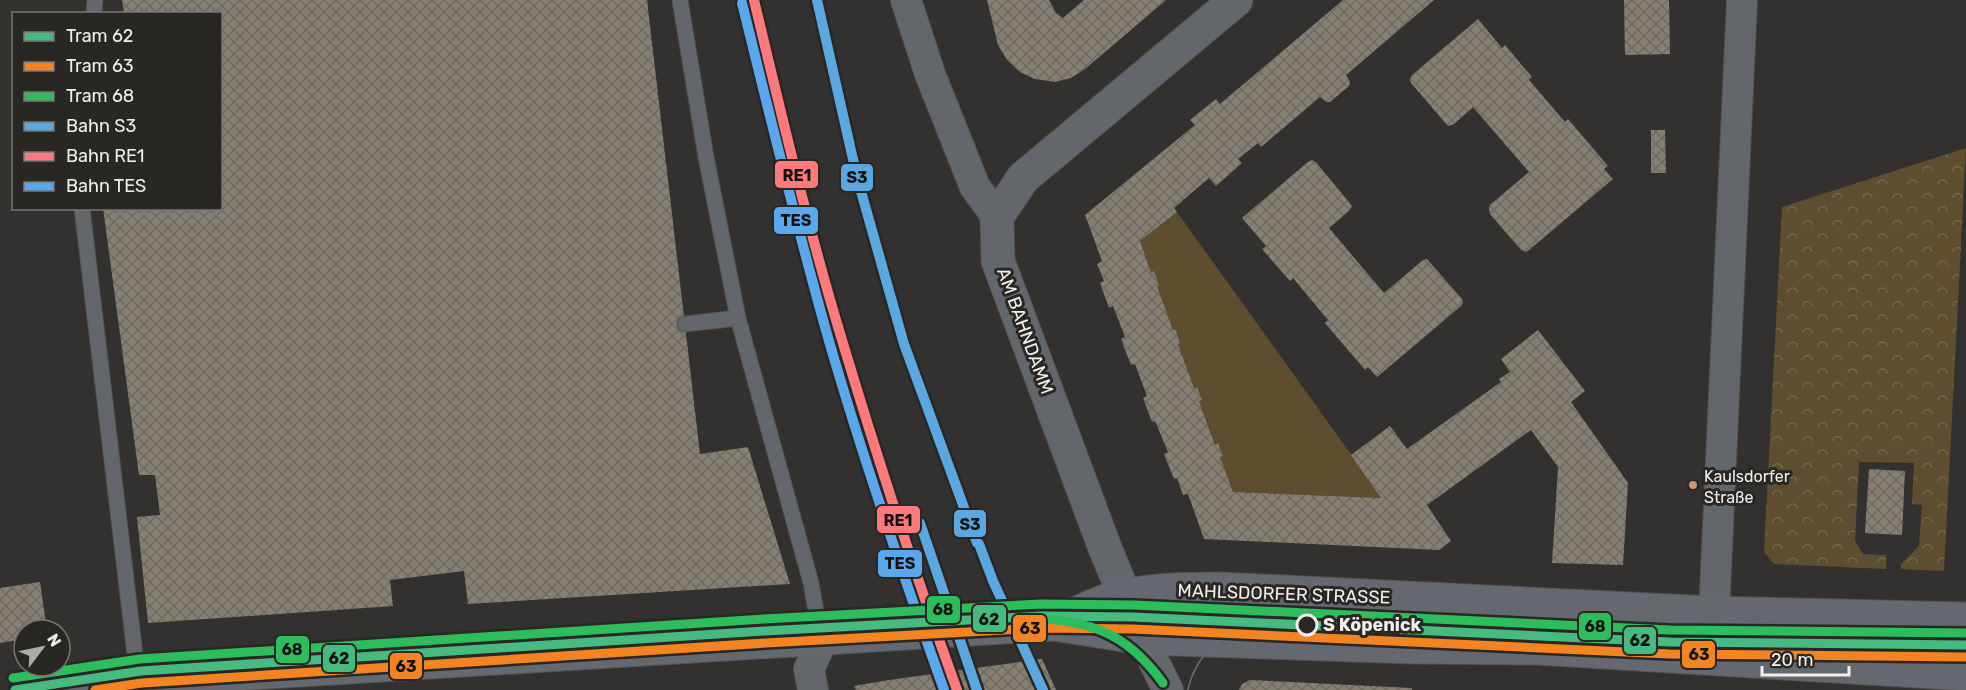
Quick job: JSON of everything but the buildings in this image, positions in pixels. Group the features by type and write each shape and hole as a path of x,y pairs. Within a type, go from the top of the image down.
{"main road":[{"name":"MAHLSDORFER STRASSE","path":"1053,624 1096,605 1124,596 1165,590 1240,589 1713,613 1966,619"},
{"path":"63,690 138,680 1053,624 1142,638 1412,647 1537,648 1966,674"}],"street":[{"path":"906,0 930,74 975,187 997,216 1023,178 1236,0"},
{"path":"1712,658 1742,0"},
{"name":"AM BAHNDAMM","path":"997,216 998,261 1124,596 1142,638"},
{"path":"1142,638 1168,690"},
{"path":"813,690 809,669 821,639"}],"lane":[{"path":"680,0 706,157 738,318 811,584 821,639"},
{"path":"82,210 138,680"},
{"path":"685,324 738,318"}],"green space":[{"path":"1966,148 1944,571 1901,569 1901,564 1919,546 1922,505 1912,504 1914,463 1859,462 1855,541 1863,554 1886,555 1886,569 1774,564 1764,552 1782,207"},
{"path":"1177,212 1381,498 1233,492 1220,457 1223,456 1218,443 1215,444 1199,401 1202,400 1197,387 1194,388 1178,344 1180,342 1176,330 1173,330 1157,286 1159,285 1154,272 1151,273 1140,241"}],"tram line":[{"name":"68","path":"72,669 140,659 764,619 1041,604 1134,605 1670,630 1966,633"},
{"name":"62","path":"15,690 141,671 765,631 1042,616 1133,617 1670,642 1966,645"},
{"name":"68","path":"1046,619 1082,624 1112,636 1139,655 1163,683"},
{"path":"1188,690 1197,666 1221,639 1256,626 1299,625"},
{"name":"63","path":"95,690 142,683 766,643 1042,628 1133,629 1669,654 1966,657"}],"rail line":[{"name":"RE1","path":"754,0 795,170 830,298 897,515 957,690"},
{"name":"S3","path":"817,0 857,177 904,344 977,543 1043,690"},
{"name":"TES","path":"742,3 829,341 884,517 944,690"},
{"name":"S3","path":"920,523 977,690"}],"place":[{"name":"Kaulsdorfer Straße","path":"1693,485"},
{"name":"S Köpenick","path":"1307,625"}]}
